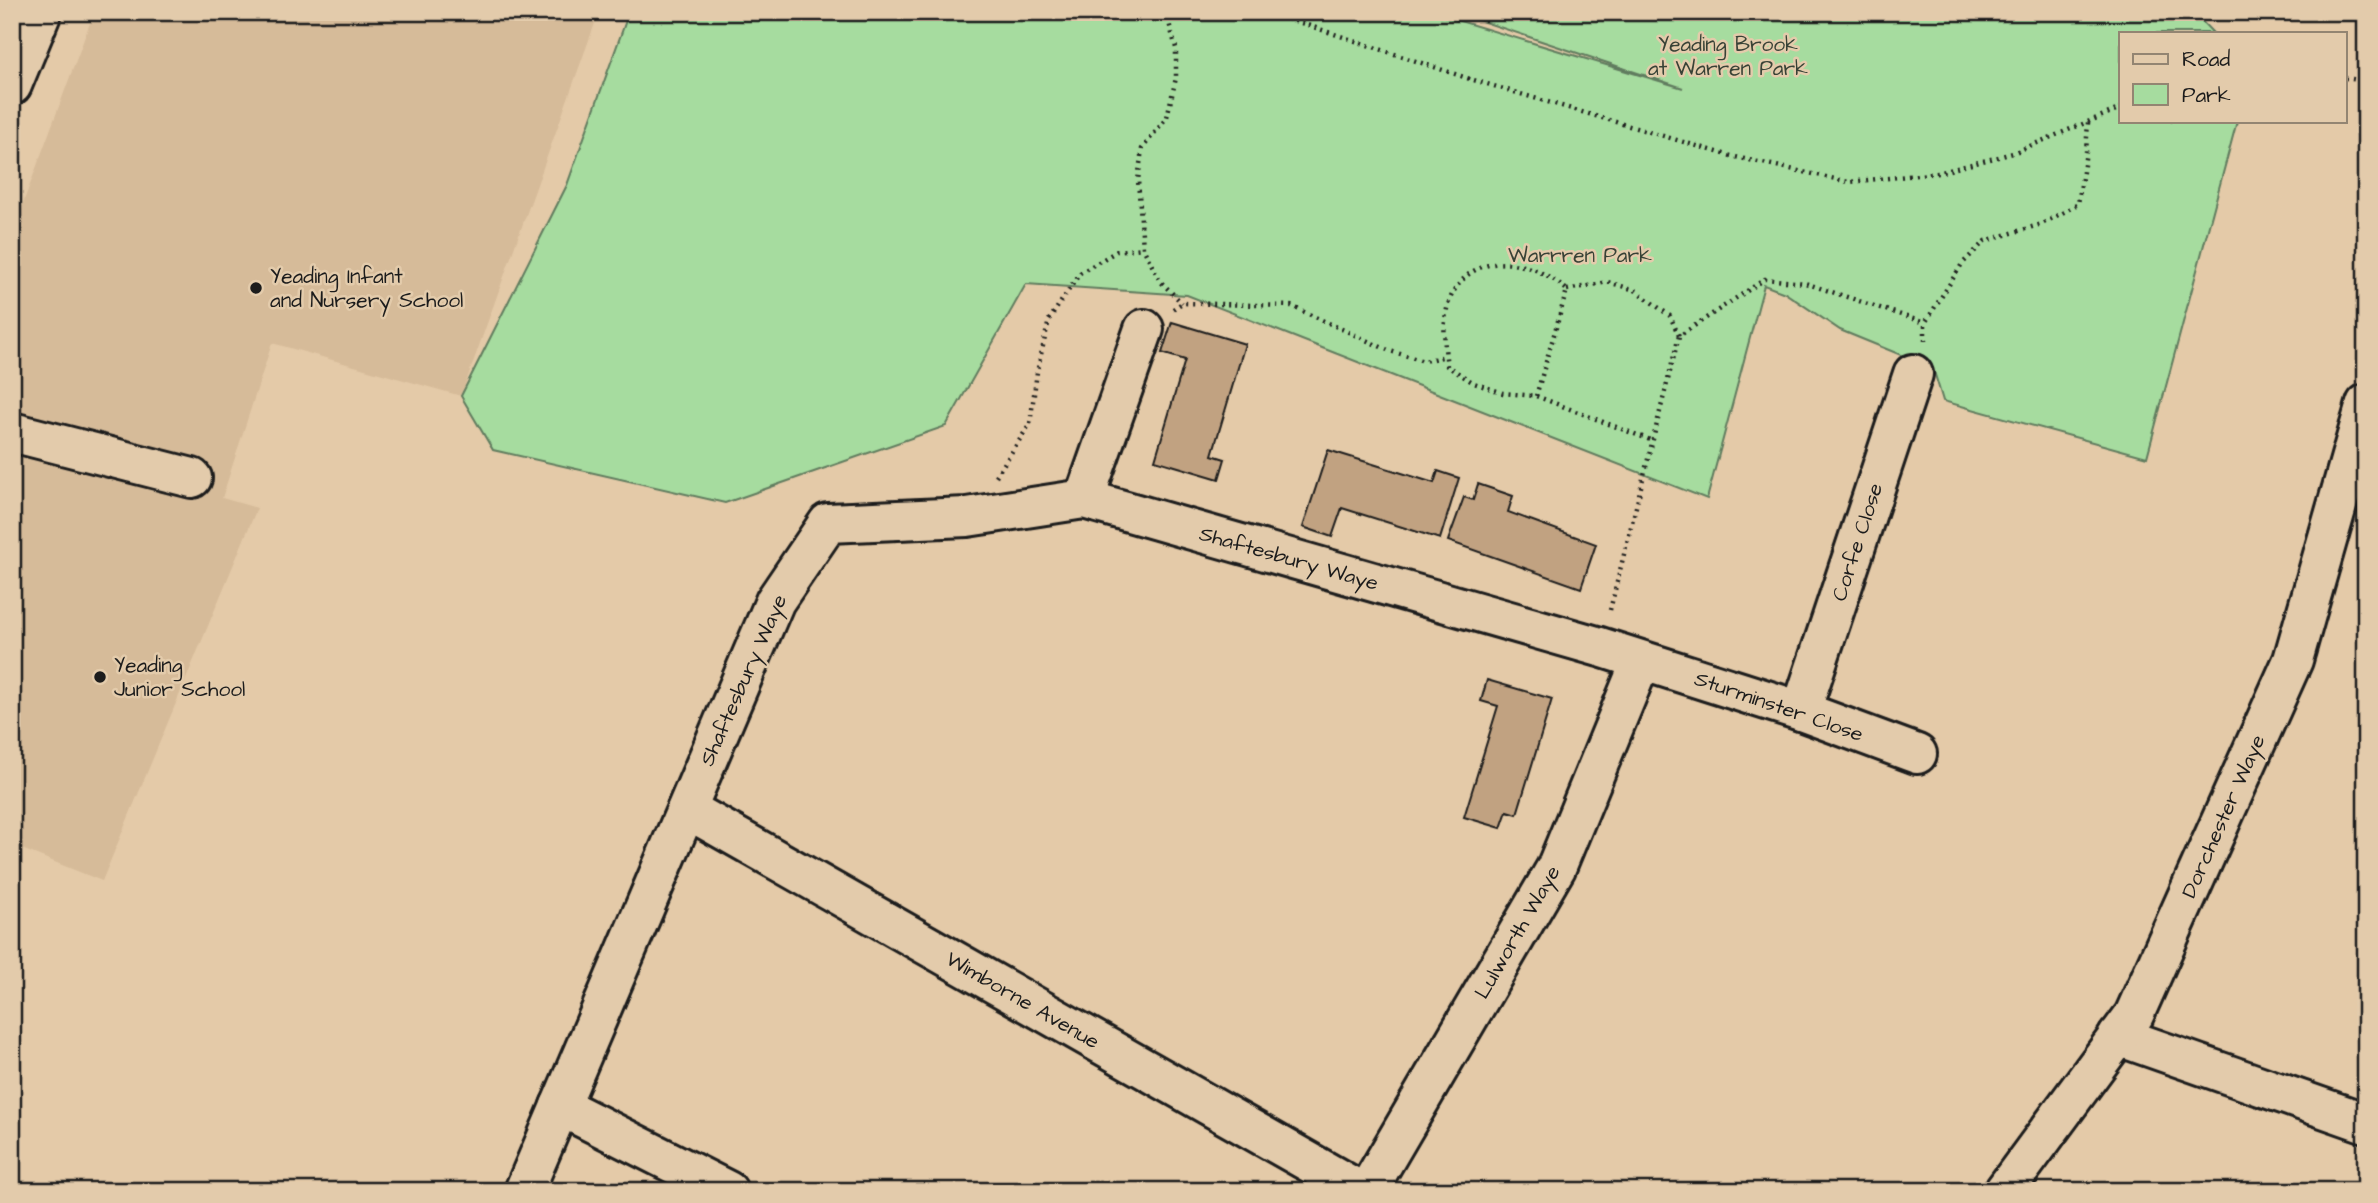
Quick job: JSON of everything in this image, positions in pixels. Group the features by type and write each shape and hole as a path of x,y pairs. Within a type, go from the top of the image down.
{"street":[{"path":"12,85 42,12"},
{"path":"1084,499 1144,329"},
{"name":"Corfe Close","path":"1801,711 1913,373"},
{"name":"Dorchester Waye","path":"2004,1191 2134,1015 2293,660 2366,404"},
{"path":"12,432 192,478"},
{"name":"Shaftesbury Waye","path":"524,1191 775,601 828,523 967,517 1084,499 1641,661"},
{"name":"Sturminster Close","path":"1641,661 1801,711 1917,754"},
{"name":"Lulworth Waye","path":"1367,1191 1556,868 1641,661"},
{"name":"Wimborne Avenue","path":"687,809 1360,1191"},
{"path":"2118,1036 2366,1124"},
{"path":"560,1106 728,1191"}],"path":[{"path":"1166,12 1176,48 1176,78 1167,117 1142,149 1139,180 1143,248 1160,281 1182,303"},
{"path":"1268,12 1471,79 1731,156 1849,182 1938,173 2013,153 2119,109"},
{"path":"2346,78 2366,81"},
{"path":"1913,373 1925,342 1925,323 1962,264 1985,241 2042,224 2078,204 2088,122"},
{"path":"967,517 1030,424 1037,372 1049,320 1080,273 1118,251 1143,248"},
{"path":"1600,647 1653,441 1679,335 1670,316 1635,290 1608,282 1567,289 1555,279 1527,265 1500,263 1472,271 1454,291 1447,310 1447,366 1474,383 1503,393 1536,396 1653,441"},
{"path":"1679,335 1765,279 1805,283 1925,323"},
{"path":"1536,396 1567,289"},
{"path":"1144,329 1182,303 1291,306 1390,351 1424,361 1446,356"}],"shaded area":[{"name":"Yeading Infant and Nursery School","path":"94,12 599,12 461,396 272,343 222,498 257,508 102,881 12,845 12,233"}],"green space":[{"path":"629,12 1430,12 1683,88 1454,12 2193,12 2212,32 2119,32 2119,122 2237,122 2147,457 1943,401 1933,368 1840,330 1785,293 1764,285 1707,499 1187,295 1026,284 946,426 725,503 493,450 461,396 567,185"}],"building":[{"path":"1172,322 1245,344 1212,455 1225,459 1219,479 1155,460 1185,360 1162,353"},
{"path":"1328,450 1434,483 1438,471 1459,478 1440,539 1342,508 1332,537 1303,527"},
{"path":"1478,484 1513,496 1508,512 1596,544 1581,588 1448,541 1464,497 1473,500"},
{"path":"1487,680 1552,699 1517,814 1507,811 1501,828 1464,817 1498,706 1481,701"}],"place":[{"name":"Yeading Infant and Nursery School","path":"256,288"},
{"name":"Yeading Junior School","path":"100,677"}],"park label":[{"name":"Yeading Brook at Warren Park","path":"1728,56"},
{"name":"Warrren Park","path":"1580,255"}]}
